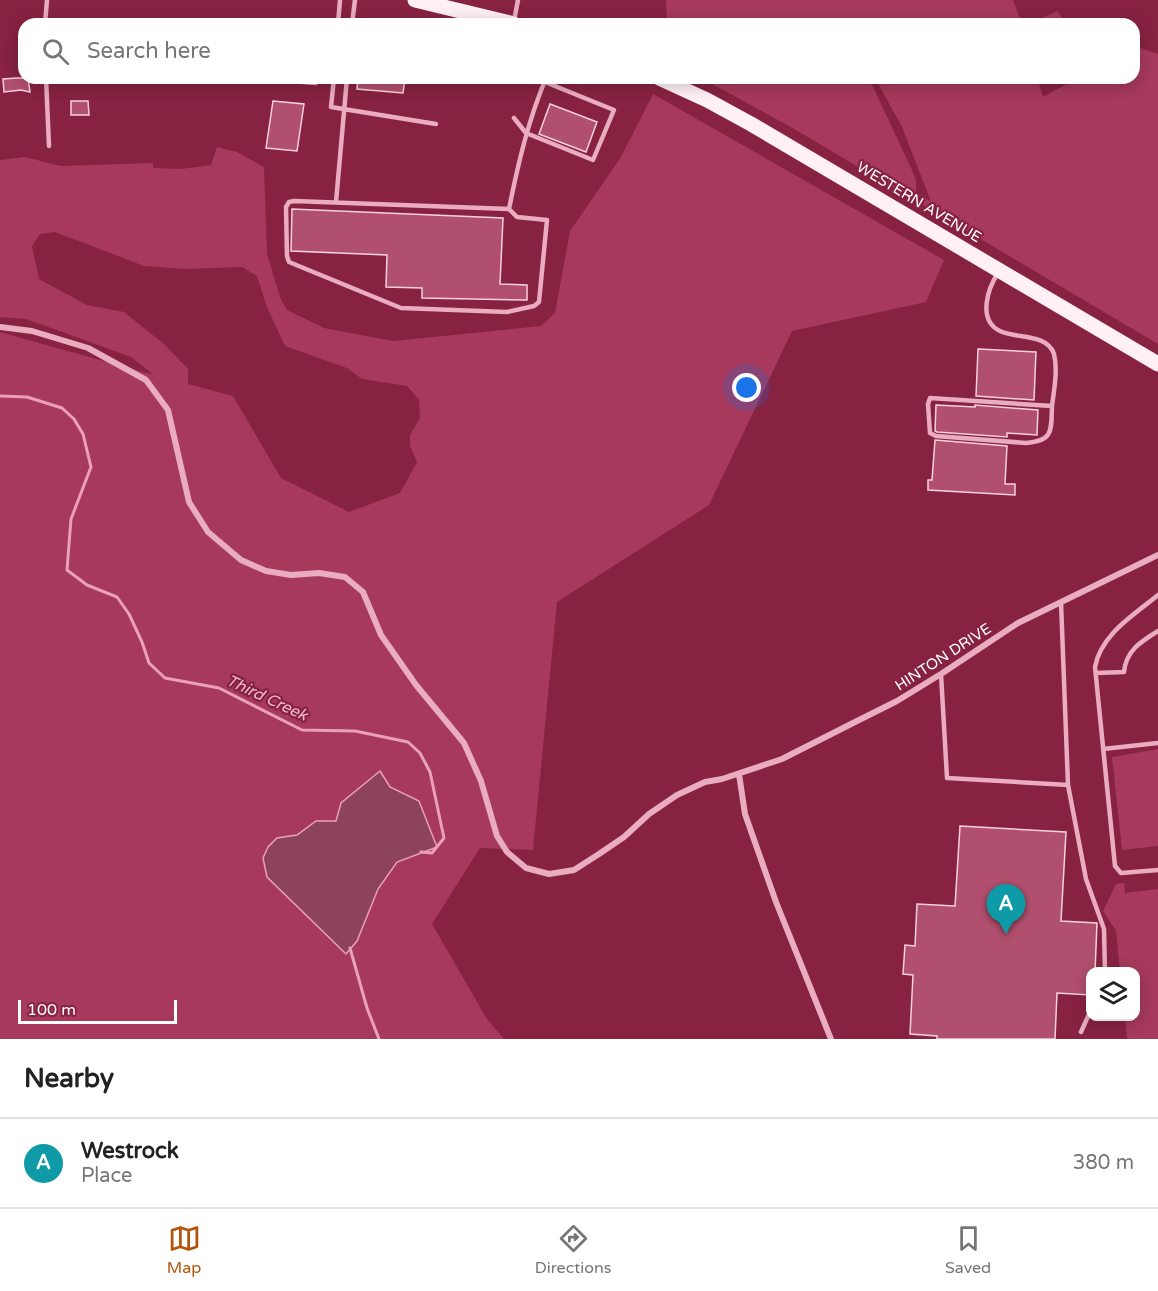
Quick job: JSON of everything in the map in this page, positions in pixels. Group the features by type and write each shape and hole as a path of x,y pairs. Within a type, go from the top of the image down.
{"main road":[{"path":"415,0 488,18"},
{"name":"WESTERN AVENUE","path":"672,84 751,124 1158,364"}],"street":[{"name":"HINTON DRIVE","path":"0,327 32,331 88,348 146,380 168,410 189,502 208,532 241,560 266,571 291,575 319,573 345,577 363,592 381,635 416,685 464,743 481,781 497,836 507,852 526,868 549,874 574,870 624,837 649,814 677,795 705,782 739,774 782,759 897,701 1018,622 1158,555"},
{"path":"739,774 745,814 776,902 831,1039"}],"lane":[{"path":"46,18 47,0"},
{"path":"338,18 340,0"},
{"path":"353,18 355,0"},
{"path":"514,18 518,0"},
{"path":"46,84 48,146"},
{"path":"333,84 331,107 436,124"},
{"path":"336,202 346,84"},
{"path":"509,209 519,158 544,84"},
{"path":"514,118 526,133 593,160 614,110 554,84"},
{"path":"289,202 509,209 517,217 547,220 539,302 534,306 507,312 401,308 289,262 287,256 286,207 289,202"},
{"path":"999,270 991,284 987,301 988,319 998,331 1043,341 1054,354 1055,378 1051,430 1048,437 1039,442 1026,443 936,436 930,433 928,428 930,398 1052,406"},
{"path":"1158,595 1107,637 1097,654 1096,673 1115,866 1121,873 1158,870"},
{"path":"1061,600 1068,785 1086,879 1104,928 1105,967"},
{"path":"1096,673 1124,672 1130,652 1158,631"},
{"path":"941,674 948,758 947,778 1068,785"},
{"path":"1103,749 1158,743"},
{"path":"1082,1032 1086,1021"}],"shaded area":[{"path":"666,0 1013,0 1020,18 667,18"},
{"path":"1057,11 1062,18 1042,18"},
{"path":"1140,48 1158,54 1158,344 923,205 924,196 929,201 930,199 902,127 878,84 1039,84 1043,97 1067,84 1140,84"},
{"path":"712,84 872,84 916,180 916,198 914,200 789,126"},
{"path":"653,94 944,260 926,302 792,331 709,505 557,602 533,850 480,848 432,924 487,1019 504,1039 0,1039 0,332 154,375 131,357 26,319 0,317 0,160 25,157 61,166 153,163 153,168 181,169 211,165 217,147 237,152 264,167 267,254 280,297 287,310 324,328 393,341 541,326 555,313 570,231 621,157","holes":["55,232 144,266 184,269 242,267 257,276 267,307 285,346 347,368 362,379 407,386 419,400 420,418 410,435 410,446 417,462 400,493 349,512 281,478 233,396 188,384 188,369 164,344 124,312 87,305 39,279 32,246 40,234"]},
{"path":"1158,749 1158,846 1122,850 1112,757"},
{"path":"380,771 390,787 419,801 437,847 397,862 378,889 357,941 346,954 267,877 263,858 268,847 277,838 297,835 316,821 336,821 341,803"},
{"path":"1124,883 1125,893 1158,889 1158,1039 1127,1039 1125,1021 1140,1021 1140,967 1120,967 1116,931 1103,911 1116,884"}],"building":[{"path":"18,78 18,84 29,84 30,92 21,90 4,92 3,79"},
{"path":"357,84 404,84 403,93 357,89"},
{"path":"71,101 88,101 89,115 71,115"},
{"path":"273,101 304,104 297,151 266,148"},
{"path":"550,104 597,122 586,152 539,134"},
{"path":"292,209 503,218 500,284 527,285 527,300 422,298 422,288 386,287 387,255 291,251"},
{"path":"978,349 1036,352 1034,400 976,396"},
{"path":"936,405 975,407 975,405 1038,410 1037,435 1007,433 1007,437 937,432 935,431"},
{"path":"935,440 1007,446 1005,484 1015,484 1015,495 928,490 928,480 932,480"},
{"path":"960,826 1066,832 1061,921 1097,923 1095,967 1086,967 1086,995 1057,993 1055,1039 937,1039 937,1036 910,1034 913,975 903,974 905,945 915,946 917,904 955,906"}],"waterway":[{"name":"Third Creek","path":"0,396 27,397 62,408 74,419 83,434 91,467 71,519 67,570 87,585 117,597 129,614 149,663 165,678 219,688 302,730 355,731 408,742 420,753 430,772 444,838 432,853 421,852"},
{"name":"Third Creek","path":"350,948 367,1008 379,1039"}],"place":[{"name":"Westrock","path":"1006,934"}]}
